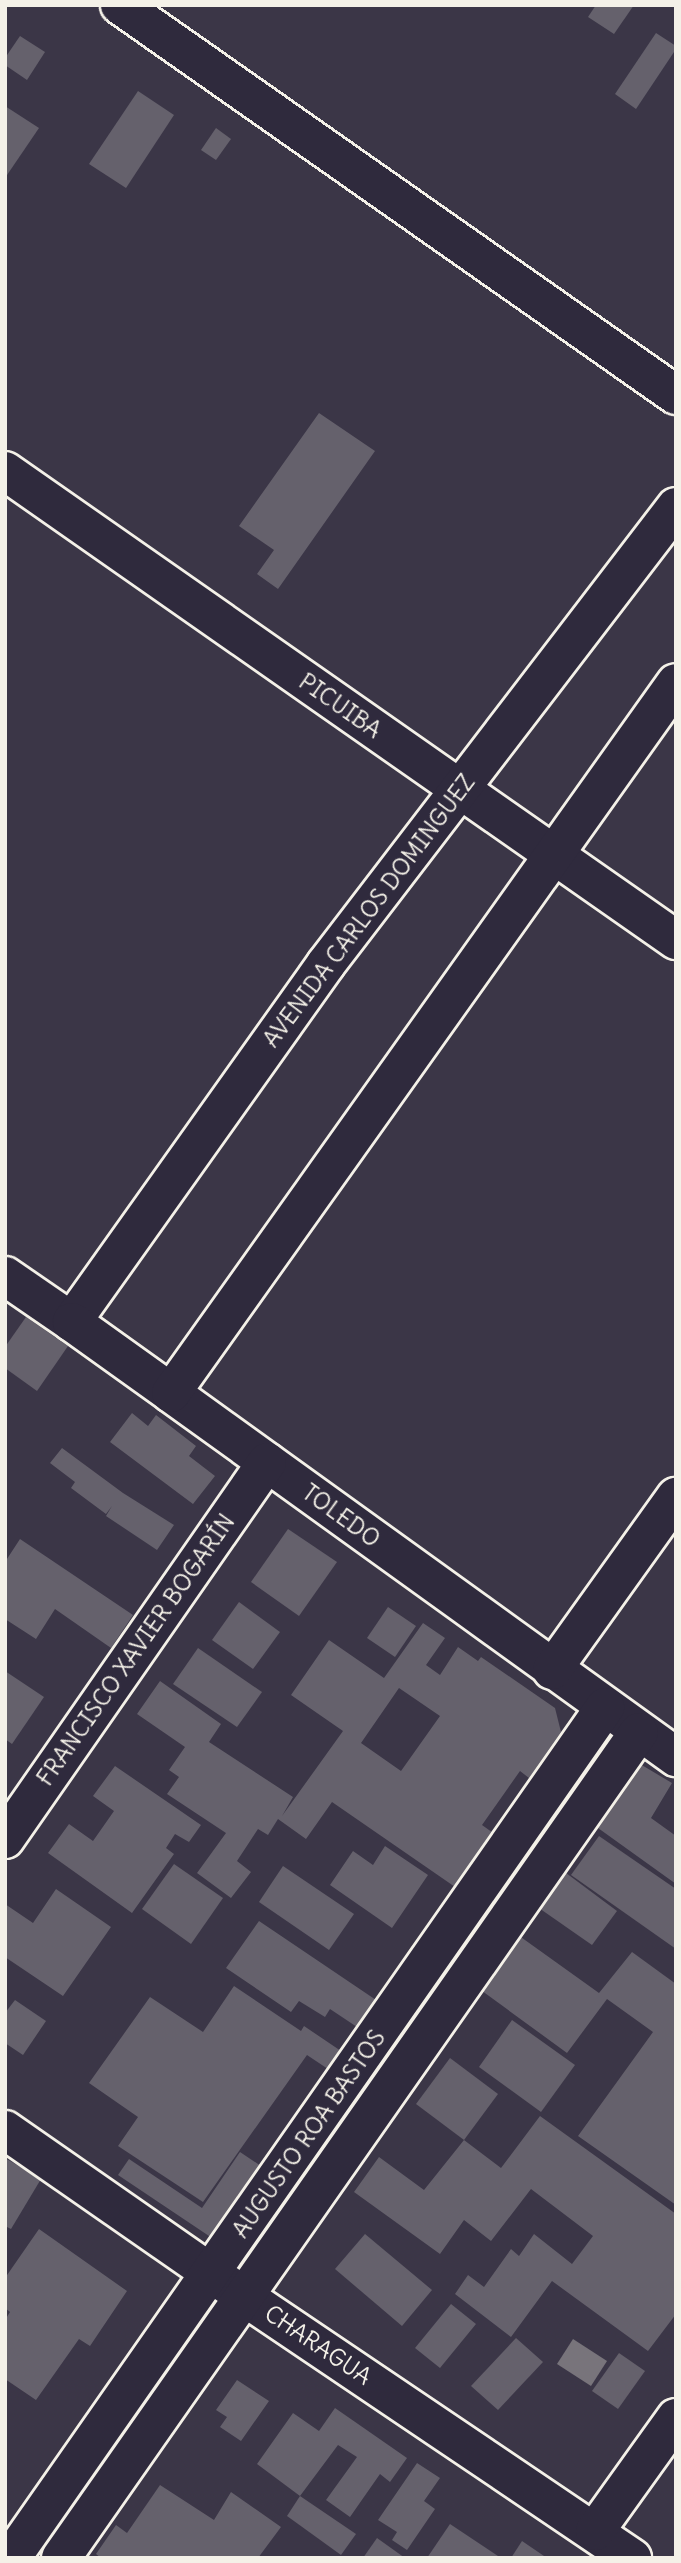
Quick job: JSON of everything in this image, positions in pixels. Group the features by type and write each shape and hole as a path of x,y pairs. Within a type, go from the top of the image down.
{"street":[{"path":"120,5 676,395"},
{"name":"PICUIBA","path":"5,471 676,940"},
{"name":"AVENIDA CARLOS DOMINGUEZ","path":"72,1322 326,964 676,507"},
{"path":"171,1393 676,683"},
{"name":"TOLEDO","path":"5,1276 676,1757"},
{"name":"FRANCISCO XAVIER BOGARÍN","path":"5,1839 267,1462"},
{"path":"552,1670 676,1497"},
{"name":"AUGUSTO ROA BASTOS","path":"11,2558 212,2274 605,1707"},
{"name":"AUGUSTO ROA BASTOS","path":"61,2558 246,2297 639,1731"},
{"name":"CHARAGUA","path":"5,2130 212,2274 632,2558"},
{"path":"595,2531 676,2418"}],"shaded area":[{"path":"573,2339 607,2361 591,2386 557,2364"}],"building":[{"path":"596,5 634,5 614,34 588,17"},
{"path":"656,33 676,46 676,49 636,109 615,94"},
{"path":"20,36 45,52 27,80 5,65 5,58"},
{"path":"138,91 174,115 126,188 89,164"},
{"path":"5,106 39,128 5,178"},
{"path":"216,128 231,139 216,160 201,150"},
{"path":"319,413 375,451 278,589 257,574 274,550 239,526"},
{"path":"26,1317 68,1346 37,1391 5,1368 5,1347"},
{"path":"132,1413 148,1426 156,1415 196,1446 189,1456 215,1476 193,1504 110,1442"},
{"path":"62,1448 123,1493 174,1525 157,1550 106,1516 112,1506 106,1514 71,1488 75,1482 50,1463"},
{"path":"288,1529 337,1562 299,1616 251,1582"},
{"path":"20,1539 133,1615 111,1648 55,1609 36,1639 5,1619 5,1562"},
{"path":"239,1602 280,1632 253,1669 212,1640"},
{"path":"388,1607 416,1626 395,1657 367,1638"},
{"path":"423,1623 445,1638 426,1665 440,1675 458,1647 478,1661 481,1657 555,1708 561,1732 529,1778 520,1771 482,1825 496,1835 458,1889 332,1802 306,1839 278,1819 268,1835 258,1829 237,1861 251,1872 231,1898 197,1873 226,1833 167,1794 179,1777 169,1770 185,1747 137,1714 160,1681 221,1724 209,1742 293,1797 282,1816 343,1731 291,1695 329,1640 384,1678","holes":["399,1688 440,1716 401,1771 361,1743"]},
{"path":"198,1648 262,1692 237,1727 173,1684"},
{"path":"5,1671 44,1697 12,1744 5,1739"},
{"path":"640,1764 672,1783 651,1818 676,1836 676,1884 598,1828"},
{"path":"115,1766 201,1825 189,1842 175,1834 166,1848 174,1854 132,1913 48,1853 69,1824 93,1841 114,1811 93,1796"},
{"path":"599,1836 676,1889 676,1949 571,1875"},
{"path":"385,1846 428,1875 392,1928 330,1885 353,1851 373,1865"},
{"path":"174,1864 223,1898 191,1944 142,1909"},
{"path":"283,1866 354,1914 329,1950 259,1902"},
{"path":"562,1870 617,1911 592,1945 536,1906"},
{"path":"56,1889 111,1927 63,1996 5,1957 5,1904 33,1923"},
{"path":"259,1921 379,2002 360,2029 330,2009 325,2017 299,2001 291,2012 226,1968"},
{"path":"518,1935 599,1993 632,1952 676,1984 676,2205 578,2136 653,2032 607,1999 567,2053 478,1988"},
{"path":"234,1986 301,2031 304,2026 341,2051 328,2069 307,2055 203,2202 118,2146 138,2117 89,2083 150,1997 203,2032"},
{"path":"15,2000 46,2021 23,2055 5,2043 5,2013"},
{"path":"512,2020 575,2065 541,2112 479,2067"},
{"path":"450,2058 498,2094 464,2140 416,2104"},
{"path":"540,2116 676,2214 676,2314 648,2351 552,2281 511,2337 455,2294 468,2275 484,2287 511,2249 519,2256 534,2234 572,2264 593,2236 531,2189 491,2241 464,2220 440,2254 354,2192 379,2157 424,2190 464,2140 501,2168"},
{"path":"240,2152 261,2166 212,2238 118,2175 129,2159 202,2208"},
{"path":"5,2158 41,2179 11,2229 5,2226"},
{"path":"39,2229 127,2291 90,2346 79,2339 36,2400 5,2379 5,2320 10,2312 5,2308 5,2278"},
{"path":"365,2234 432,2290 402,2326 335,2269"},
{"path":"451,2304 476,2324 440,2368 415,2348"},
{"path":"516,2338 543,2362 498,2410 471,2386"},
{"path":"619,2353 645,2371 618,2409 592,2391"},
{"path":"237,2380 269,2401 241,2441 220,2427 227,2417 216,2410"},
{"path":"335,2408 407,2458 390,2482 380,2474 350,2517 326,2500 357,2457 338,2445 300,2496 257,2464 293,2413 319,2431"},
{"path":"417,2463 440,2478 424,2501 435,2509 407,2550 392,2540 397,2532 378,2520"},
{"path":"160,2485 214,2520 231,2492 281,2527 258,2558 101,2558 96,2554 116,2525 127,2533"},
{"path":"300,2496 356,2534 341,2555 287,2516"},
{"path":"450,2524 501,2558 427,2558"},
{"path":"377,2538 405,2558 363,2558"},
{"path":"522,2541 547,2558 511,2558"}]}
